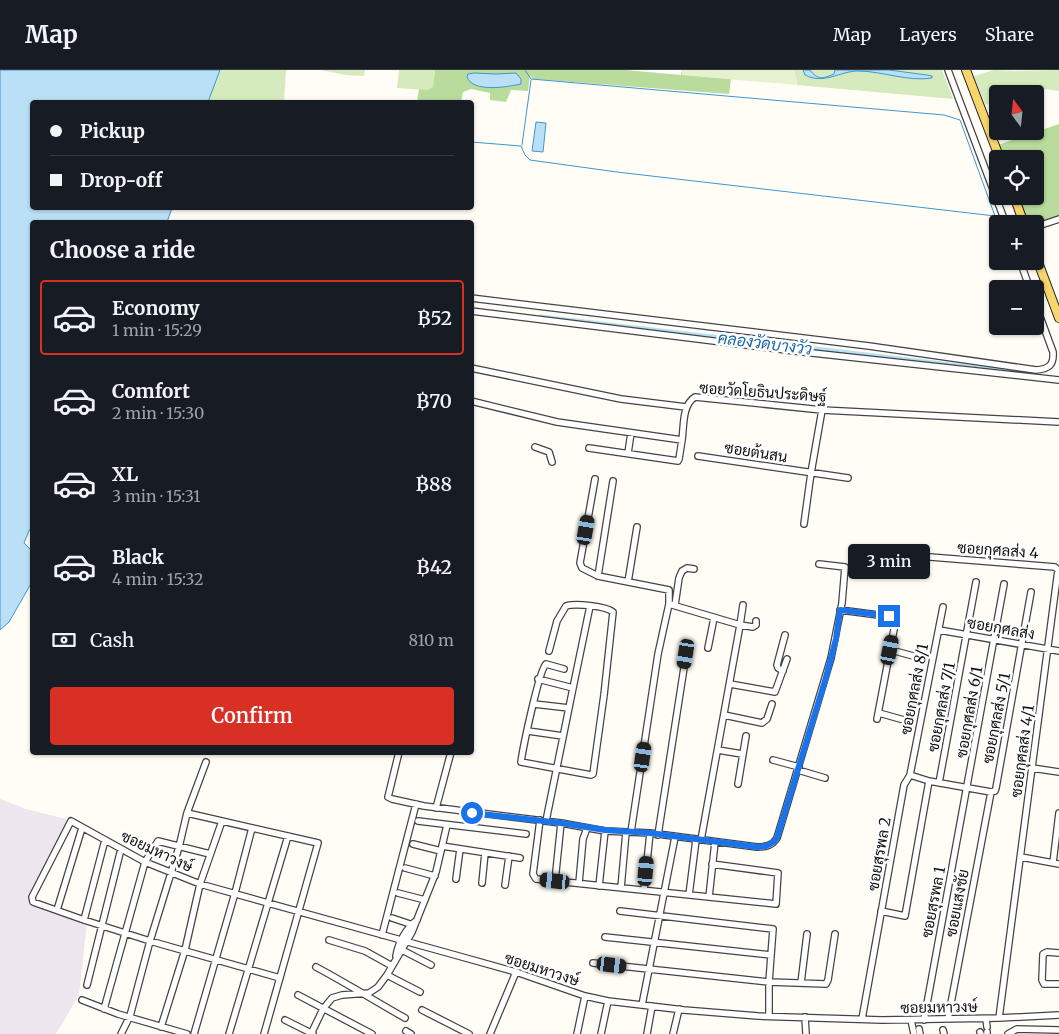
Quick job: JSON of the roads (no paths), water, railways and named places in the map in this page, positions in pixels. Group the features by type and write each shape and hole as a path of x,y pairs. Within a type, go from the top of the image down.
{"main road":[{"path":"966,70 997,150"},
{"path":"1041,270 1059,318"}],"street":[{"path":"948,70 1003,215"},
{"path":"1044,224 1059,219"},
{"path":"474,298 860,344 1036,370 1051,366 1054,360 1044,328"},
{"path":"474,311 784,350 1059,380"},
{"path":"474,369 621,399 686,406"},
{"name":"ซอยวัดโยธินประดิษฐ์","path":"628,452 678,461 686,406 691,399 697,397 822,410 1059,422"},
{"path":"474,402 557,422 682,440"},
{"path":"804,524 822,410"},
{"path":"589,448 628,452 631,433"},
{"path":"535,447 549,452 552,462"},
{"name":"ซอยต้นสน","path":"698,456 848,478"},
{"path":"595,478 580,564 582,568 584,571 598,576 669,590 672,604"},
{"path":"598,576 613,481"},
{"path":"628,582 637,527"},
{"name":"ซอยกุศลส่ง 4","path":"854,551 1058,568 1057,603 1049,649"},
{"path":"398,755 388,797 436,808 543,820 587,828 650,833 766,847 775,842 836,639 845,568 819,564"},
{"path":"621,888 658,654 679,578 682,571 687,568 694,569"},
{"name":"ซอยกุศลส่ง 7/1","path":"939,783 976,582"},
{"name":"ซอยกุศลส่ง 6/1","path":"968,788 1004,584"},
{"name":"ซอยกุศลส่ง 5/1","path":"990,792 995,791 996,788 1031,592"},
{"path":"549,651 557,621 564,608 572,604 610,609 613,614 593,774 588,776 522,763 538,679 545,664 564,669"},
{"path":"672,604 740,626 753,627 756,625 756,621"},
{"path":"590,606 533,874 536,879 774,904 777,902 779,875 777,873 712,864"},
{"path":"689,895 698,840 718,750 743,606"},
{"name":"ซอยกุศลส่ง 8/1","path":"910,775 943,607"},
{"path":"840,610 895,618 896,621 877,719"},
{"path":"708,648 714,618"},
{"name":"ซอยกุศลส่ง","path":"939,630 1059,651"},
{"path":"783,672 777,665 784,634"},
{"name":"ซอยกุศลส่ง 4/1","path":"999,1018 1049,649"},
{"path":"890,650 917,657"},
{"path":"658,835 686,654"},
{"path":"730,684 777,691 787,659"},
{"path":"538,679 573,688"},
{"path":"534,704 569,708"},
{"path":"724,715 762,723 767,719 772,704"},
{"path":"879,713 911,722"},
{"path":"528,731 563,736"},
{"path":"738,784 746,736"},
{"path":"718,750 742,754"},
{"path":"436,808 450,755"},
{"path":"772,760 825,778"},
{"path":"121,1034 130,1017 187,813 206,762"},
{"path":"1032,768 1059,772"},
{"path":"910,775 929,781 990,792"},
{"name":"ซอยสุรพล 2","path":"862,1019 904,786 910,775"},
{"path":"882,911 905,916 929,781"},
{"name":"ซอยสุรพล 1","path":"924,1020 968,788"},
{"name":"ซอยแสงชัย","path":"948,1019 990,792"},
{"path":"382,934 416,804"},
{"path":"187,813 318,842 264,1034"},
{"path":"1022,857 1056,864 1059,813"},
{"name":"ซอยมหาวงษ์","path":"57,910 33,902 32,898 71,821 145,862 200,884 516,972 585,996 608,1001 758,1016 924,1020 1059,1015"},
{"path":"161,1027 185,950 200,884 222,821"},
{"path":"418,821 526,834"},
{"path":"555,881 561,823"},
{"path":"285,1020 312,1034 328,1001 337,996 362,994 374,990 392,966 398,947 404,941 425,900 434,876 446,824"},
{"path":"82,828 57,910 150,941 280,978"},
{"path":"194,1034 252,828"},
{"path":"579,883 583,839 587,828"},
{"path":"599,886 605,830"},
{"path":"644,890 650,833"},
{"path":"228,1034 288,836"},
{"path":"642,1005 675,837"},
{"path":"84,920 105,840"},
{"path":"105,1009 145,862 158,841 210,854"},
{"path":"709,897 715,842"},
{"path":"413,844 520,858"},
{"path":"87,985 121,849"},
{"path":"456,879 460,849"},
{"path":"482,883 485,853"},
{"path":"505,885 510,856"},
{"path":"405,868 434,876"},
{"path":"398,893 425,900"},
{"path":"620,911 773,929 769,1016"},
{"path":"392,918 414,923"},
{"path":"801,984 806,934"},
{"path":"593,963 770,982 823,984 828,983 835,934"},
{"path":"605,937 771,955"},
{"path":"329,940 365,951 392,966"},
{"path":"396,957 402,950 404,941"},
{"path":"402,950 430,965"},
{"path":"1059,952 1043,954 1042,980 1044,984 1059,984"},
{"path":"316,967 346,982 362,994 405,1018"},
{"path":"490,1034 516,972"},
{"path":"386,975 420,992"},
{"path":"298,995 372,1034"},
{"path":"577,1034 585,996"},
{"path":"82,1000 187,1034"},
{"path":"601,1034 608,1001"},
{"path":"647,1034 652,1006"},
{"path":"673,1034 679,1009"},
{"path":"422,1010 469,1034"},
{"path":"805,1017 806,1034"},
{"path":"979,1018 980,1031"},
{"path":"986,1019 987,1031"},
{"path":"911,1020 914,1034"},
{"path":"1008,1034 1017,1030 1059,1030"}],"water":[{"path":"0,70 220,70 209,100 30,100 30,210 171,210 168,220 30,220 30,529 24,543 30,549 30,585 9,622 0,630"},
{"path":"803,70 810,70 815,76 820,78 834,74 835,70 889,70 927,75 932,76 932,78 914,79 858,71 819,79 805,75"},
{"path":"516,73 521,79 521,84 491,88 483,87 470,82 467,77 468,74"},
{"path":"536,122 546,123 543,152 532,151"}],"waterway":[{"path":"474,142 521,146 525,155 530,160 617,172 995,216 960,120 944,115 531,79 525,70"},
{"path":"522,145 531,80"},
{"name":"คลองวัดบางวัว","path":"541,317 1019,373"}]}
